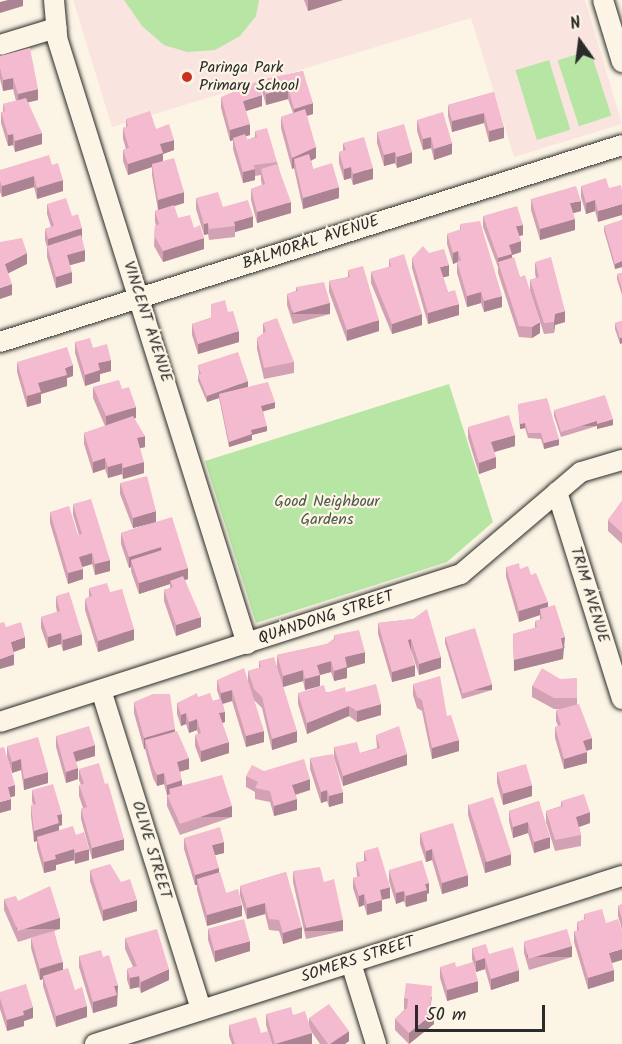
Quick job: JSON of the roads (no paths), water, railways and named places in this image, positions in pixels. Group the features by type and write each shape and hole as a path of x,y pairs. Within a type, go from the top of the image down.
{"street":[{"name":"VINCENT AVENUE","path":"54,0 56,28 247,644"},
{"path":"603,0 622,62"},
{"path":"0,45 56,28"},
{"name":"BALMORAL AVENUE","path":"0,342 622,145"},
{"name":"QUANDONG STREET","path":"0,722 461,574 581,472 622,460"},
{"name":"TRIM AVENUE","path":"557,492 622,699"},
{"name":"OLIVE STREET","path":"101,690 201,1010"},
{"name":"SOMERS STREET","path":"95,1044 622,876"},
{"path":"351,963 376,1044"}],"place":[{"name":"Paringa Park Primary School","path":"187,77"}],"park label":[{"name":"Good Neighbour Gardens","path":"327,511"}]}
